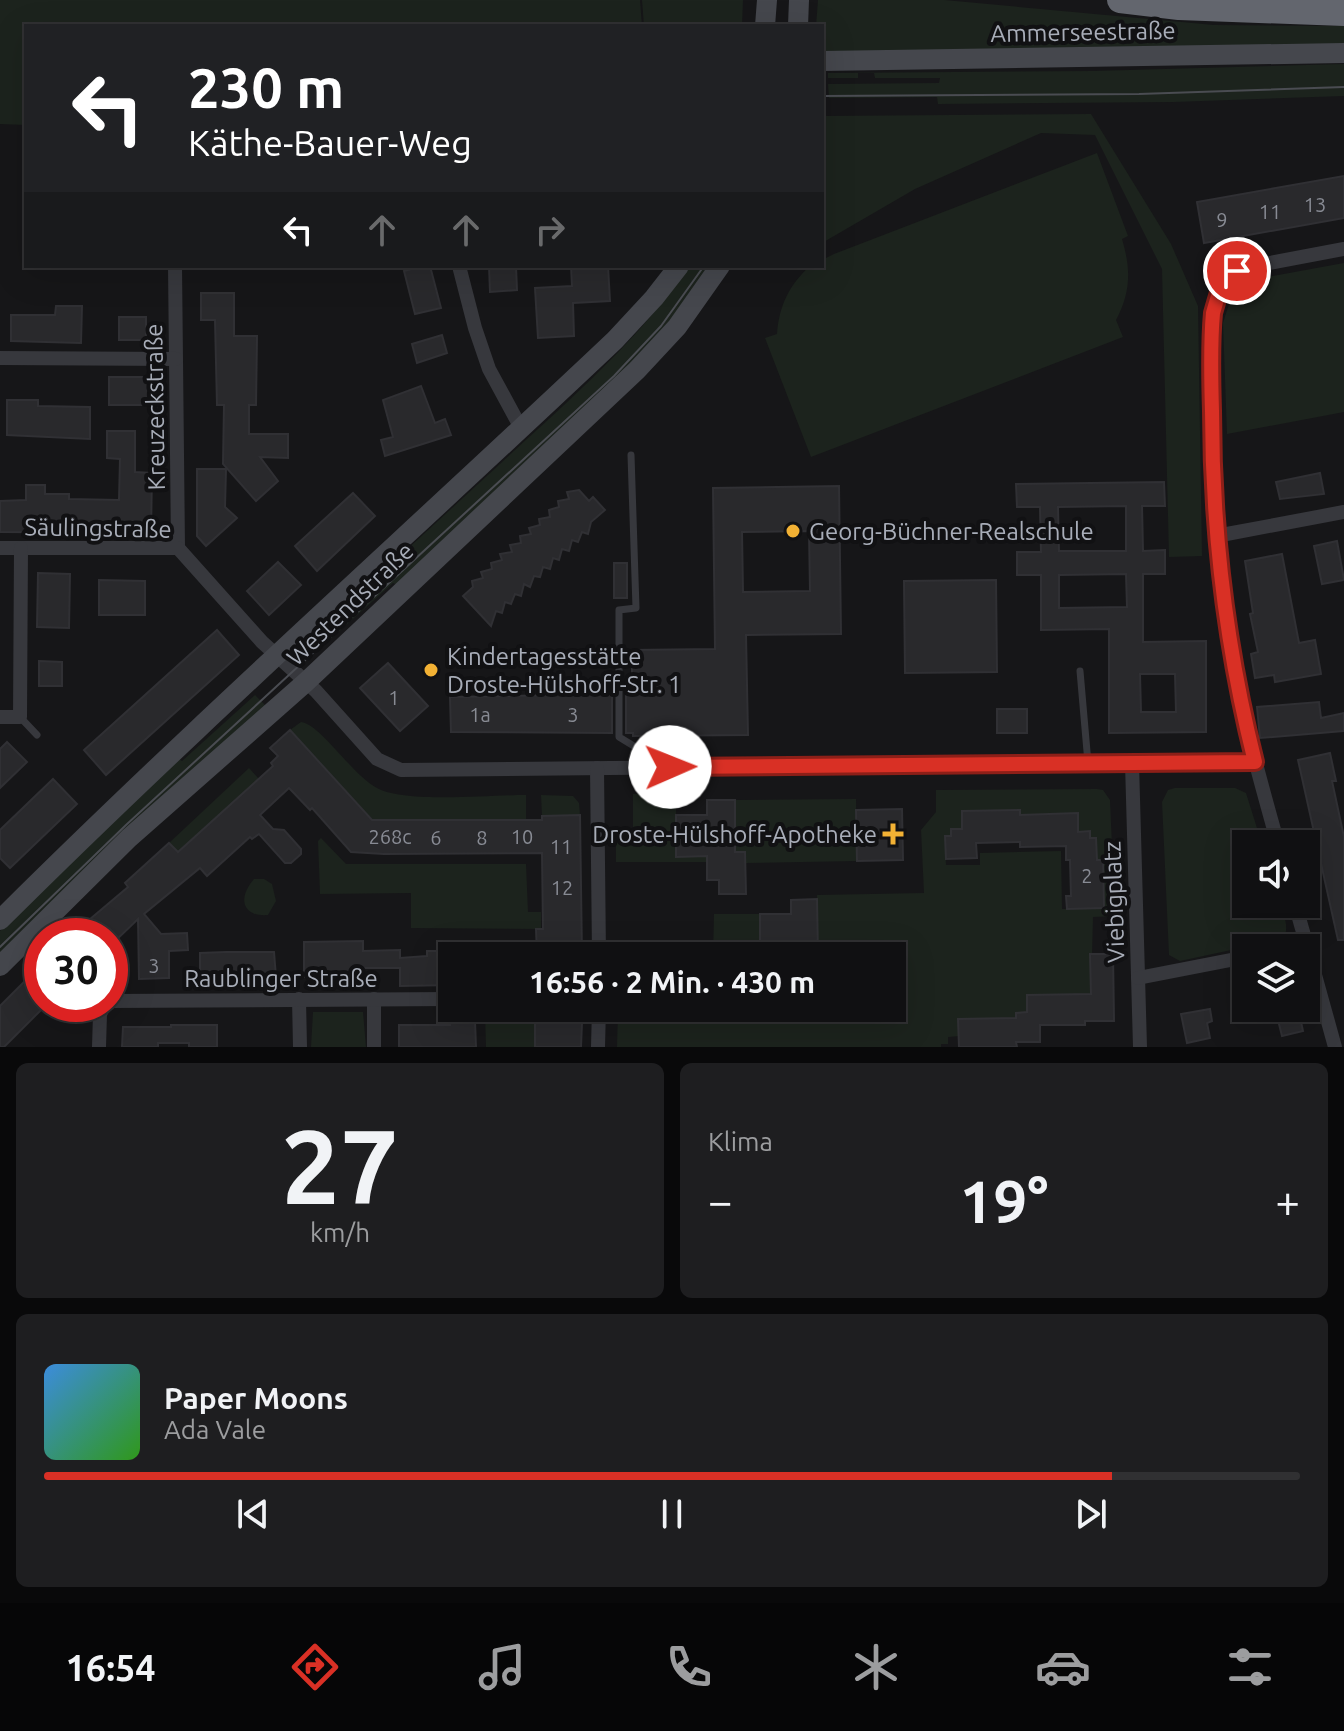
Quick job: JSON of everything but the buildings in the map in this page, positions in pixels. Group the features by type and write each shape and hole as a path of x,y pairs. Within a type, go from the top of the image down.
{"highway":[{"path":"1120,0 1179,7 1344,13"}],"main road":[{"path":"765,24 767,0"},
{"path":"798,24 799,0"},
{"name":"Ammerseestraße","path":"824,61 1344,53"},
{"name":"Westendstraße","path":"0,920 107,813 282,661 615,340 677,268"},
{"name":"Westendstraße","path":"0,966 129,838 306,682 637,370 677,327 719,268"}],"street":[{"path":"1274,830 1234,669 1216,536 1212,466 1212,327 1220,289 1237,271 1344,249"},
{"name":"Kreuzeckstraße","path":"175,268 178,548"},
{"path":"460,268 489,369 521,428"},
{"path":"0,358 176,359"},
{"path":"1216,536 1344,512"},
{"name":"Säulingstraße","path":"0,548 178,548 377,759 392,768 412,772 1255,762"},
{"path":"0,717 20,717 21,548"},
{"name":"Viebigplatz","path":"1132,763 1138,978 1232,960"},
{"path":"597,768 599,942"},
{"path":"1138,978 1140,1047"},
{"path":"299,999 300,1047"},
{"path":"374,999 374,1047"},
{"name":"Raublinger Straße","path":"128,1003 438,999"},
{"path":"1320,1003 1335,1047"},
{"path":"99,1047 100,1022"},
{"path":"598,1047 599,1022"}],"lane":[{"path":"631,455 636,608 619,610 619,737 637,748 638,768"},
{"path":"1080,671 1088,763"},
{"path":"20,717 37,735"}],"shaded area":[{"path":"0,0 640,0 642,24 24,24 24,125 0,124"},
{"path":"642,0 743,0 742,24 644,24"},
{"path":"818,0 944,0 1214,25 1344,26 1344,45 828,54 824,47 824,24 816,24"},
{"path":"1344,64 1344,96 1174,102 938,104 937,97 829,98 828,84 939,83 940,78 875,78 874,73 858,73 858,78 828,78 828,73 1093,71"},
{"path":"1091,114 1171,244 1198,306 1202,556 1169,557 1162,269 1095,135 1041,133 915,189 824,242 824,116"},
{"path":"1097,153 1128,236 1122,239 1128,270 1127,290 1116,320 1123,337 811,457 765,338 777,334 786,297 803,273 808,268 824,268 824,259"},
{"path":"1344,263 1344,412 1227,434 1223,323 1229,304 1243,287 1257,279"},
{"path":"688,268 711,268 655,343 397,585 393,583 315,653 304,639 379,575 576,394 625,345"},
{"path":"255,695 266,706 40,918 24,918 24,933 0,955 0,931 179,759 182,761"},
{"path":"301,722 318,732 359,774 379,789 429,797 526,795 526,820 369,820 290,730"},
{"path":"249,768 259,779 178,852 169,843"},
{"path":"1235,788 1246,793 1258,830 1232,830 1232,918 1285,918 1285,934 1232,934 1232,950 1180,961 1169,955 1162,802 1168,790"},
{"path":"936,790 1103,790 1110,800 1115,916 1093,917 1091,994 1027,995 1027,1012 1016,1013 1016,1018 959,1019 959,1036 948,1037 948,1044 941,1044 941,1047 617,1047 618,1022 906,1022 906,942 818,942 817,895 924,893 921,830 936,812","holes":["1078,814 1078,832 1090,831 1090,838 1096,838 1097,860 1103,860 1104,908 1062,909 1061,851 980,853 980,865 946,865 945,836 951,836 952,829 1020,815"]},
{"path":"633,794 676,794 676,856 707,856 707,862 616,862 616,832 633,831"},
{"path":"541,795 573,796 579,803 580,815 542,816"},
{"path":"856,799 857,861 745,863 745,852 735,852 735,800"},
{"path":"321,838 346,864 526,864 528,912 541,912 541,929 411,928 411,893 320,894 318,841"},
{"path":"254,879 264,879 272,884 276,901 268,915 252,913 245,904 246,892"},
{"path":"714,914 760,914 760,942 713,942"},
{"path":"313,1012 363,1012 366,1047 311,1047"},
{"path":"485,1022 536,1022 535,1047 486,1047"}],"tram line":[{"path":"824,96 1139,94 1344,87"},
{"path":"0,947 126,825 614,376 661,326 703,268"}],"place":[{"name":"Georg-Büchner-Realschule","path":"793,531"},
{"name":"Kindertagesstätte Droste-Hülshoff-Str. 1","path":"431,670"},
{"name":"Droste-Hülshoff-Apotheke","path":"893,834"}],"route":[{"path":"670,767 1255,762 1234,669 1216,536 1212,466 1213,313 1220,289 1237,271"}]}
